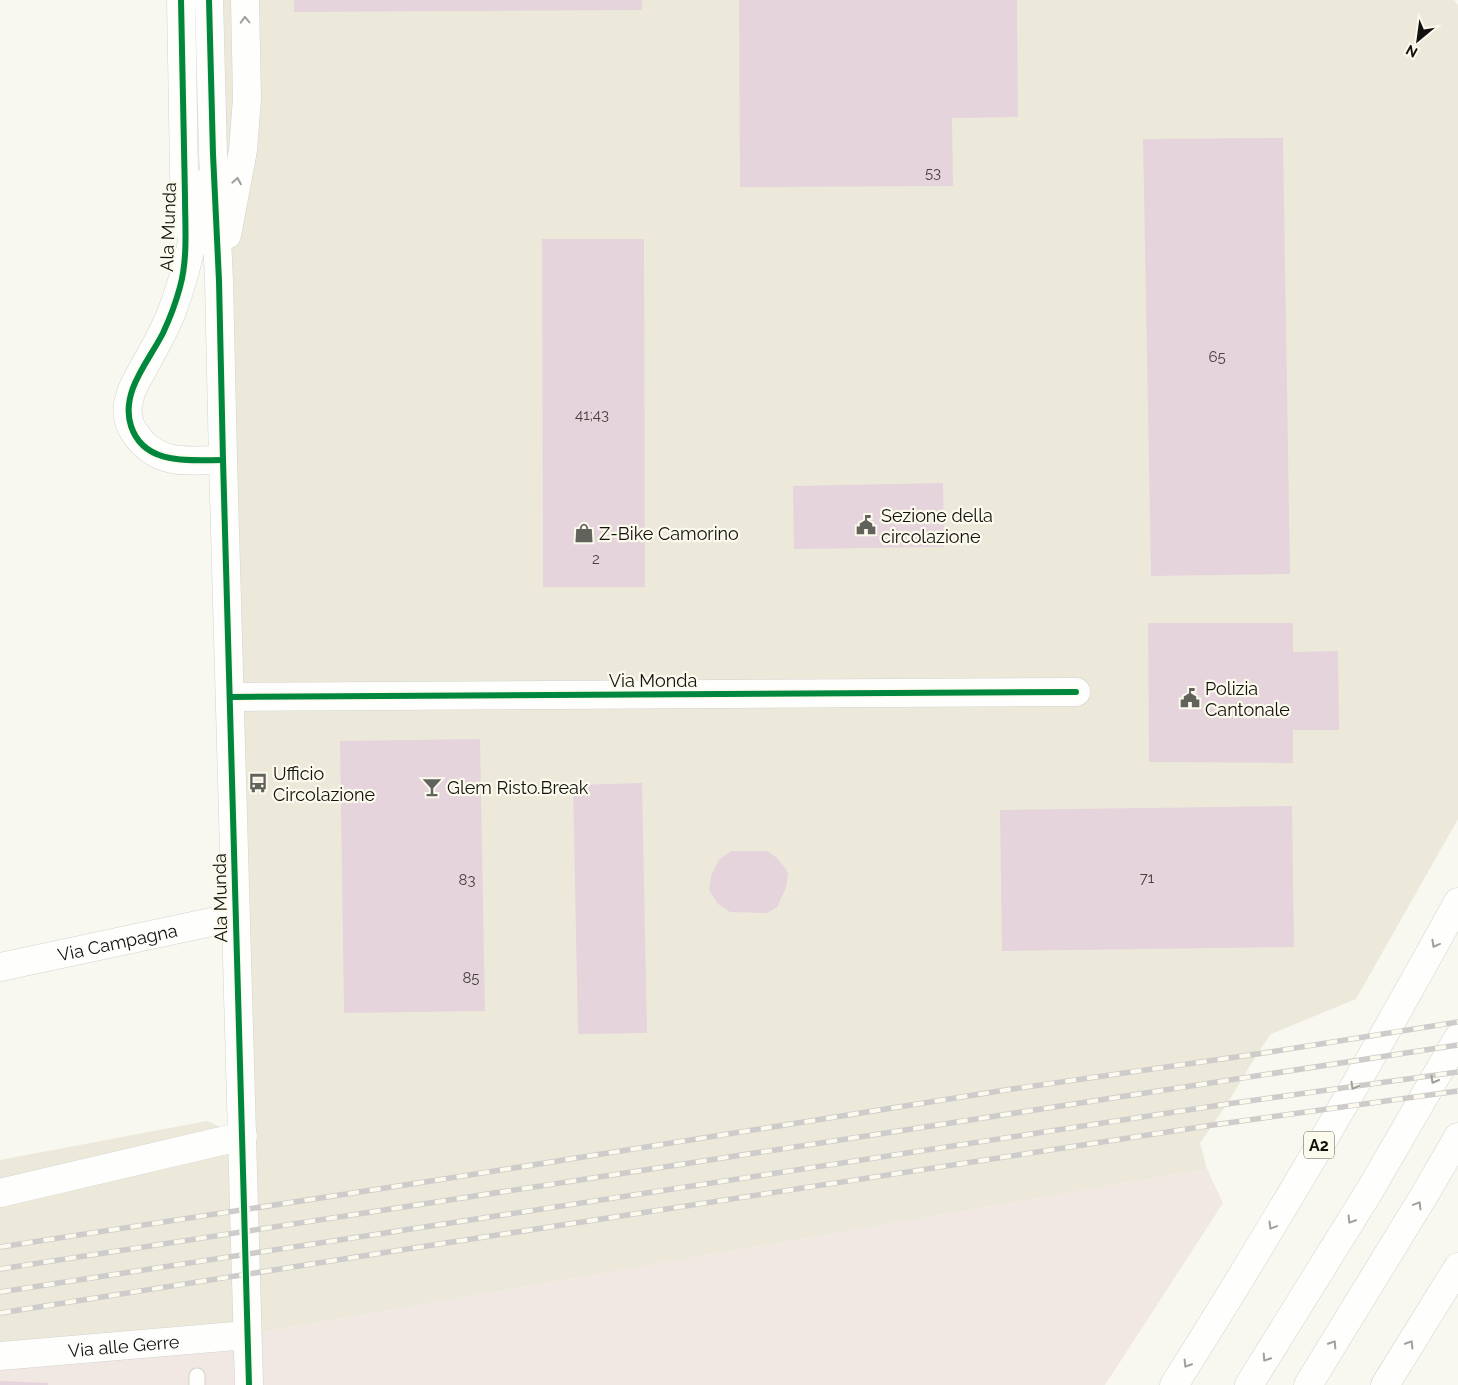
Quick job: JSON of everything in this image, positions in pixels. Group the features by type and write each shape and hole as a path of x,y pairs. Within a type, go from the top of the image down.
{"main road":[{"name":"Ala Munda","path":"180,0 185,268"},
{"name":"Ala Munda","path":"209,0 219,281 222,460 231,697 250,1385"},
{"name":"Ala Munda","path":"219,281 243,150 248,99 245,0"},
{"name":"Ala Munda","path":"213,154 178,294 164,332 130,394 127,406 132,429 145,447 155,453 167,458 183,460 222,460"},
{"name":"Via Monda","path":"231,697 1076,692"},
{"name":"A2","path":"1174,1385 1268,1231 1389,1026 1458,902"},
{"name":"Via Campagna","path":"0,967 236,917"},
{"path":"1249,1385 1370,1190 1458,1038"},
{"path":"0,1193 242,1136"},
{"path":"1308,1385 1425,1194 1458,1136"},
{"path":"1385,1385 1458,1267"},
{"name":"Via alle Gerre","path":"0,1356 248,1335"}],"shaded area":[{"path":"209,0 1454,0 1458,5 1458,819 1356,999 1271,1034 1200,1143 1207,1169 247,1335 0,1356 0,1160 207,1121 242,1136"},
{"path":"1207,1169 1223,1203 1105,1385 0,1385 0,1356 247,1335"}],"building":[{"path":"294,0 642,0 642,10 294,12"},
{"path":"739,0 1017,0 1018,117 952,118 953,186 740,187"},
{"path":"1283,138 1290,574 1151,576 1143,139"},
{"path":"542,239 644,239 645,587 543,587"},
{"path":"943,483 944,547 794,549 793,486"},
{"path":"1148,623 1293,623 1293,652 1338,651 1339,730 1293,730 1293,763 1149,762"},
{"path":"480,739 485,1011 344,1013 340,741"},
{"path":"642,783 647,1033 578,1034 573,785"},
{"path":"1292,806 1294,947 1002,951 1000,810"},
{"path":"731,851 767,851 777,858 788,873 786,888 777,907 767,913 730,912 718,904 709,890 711,876 719,860"},
{"path":"0,1381 48,1383 48,1385 0,1385"}],"railway":[{"path":"0,1247 1012,1089 1257,1054 1458,1022"},
{"path":"0,1269 1458,1045"},
{"path":"0,1292 1227,1104 1458,1072"},
{"path":"0,1313 1213,1125 1458,1091"}],"cycle path":[{"path":"181,0 186,231 183,276 173,310 163,333 133,389 129,401 129,413 131,426 137,439 146,448 157,454 183,460 223,460"},
{"path":"209,0 219,281 249,1385"},
{"path":"231,697 1076,692"}],"place":[{"name":"Sezione della circolazione","path":"866,525"},
{"name":"Z-Bike Camorino","path":"584,533"},
{"name":"Polizia Cantonale","path":"1190,698"},
{"name":"Ufficio Circolazione","path":"258,783"},
{"name":"Glem Risto.Break","path":"432,787"}]}
